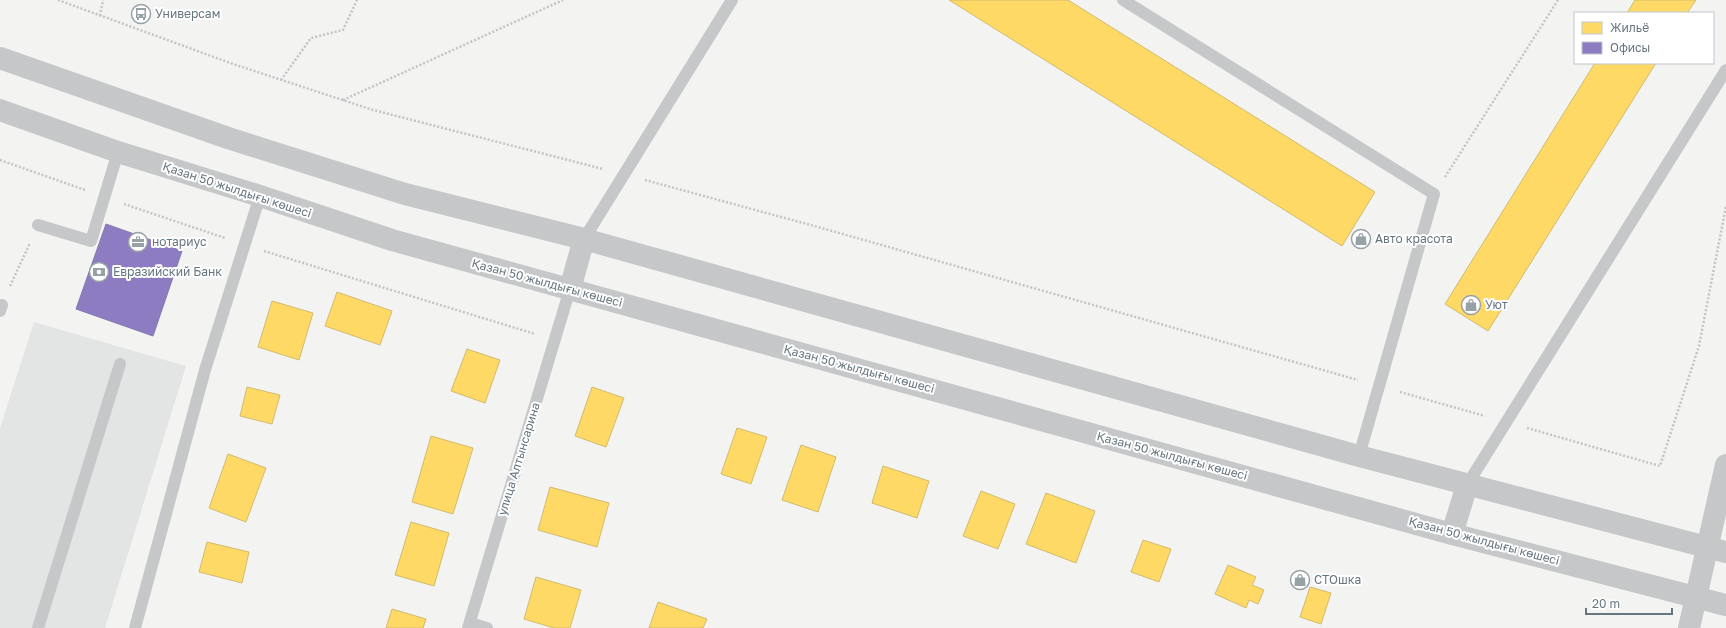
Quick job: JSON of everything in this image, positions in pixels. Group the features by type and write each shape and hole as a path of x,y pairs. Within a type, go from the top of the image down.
{"street":[{"path":"0,58 228,138 405,194 584,239 1359,456 1717,549"},
{"name":"Қазан 50 жылдығы көшесі","path":"0,110 118,152 260,196 392,240 1452,534 1726,605"},
{"path":"570,289 584,239"},
{"path":"1689,628 1696,596 1717,549 1726,465"},
{"path":"1452,534 1467,485"}],"lane":[{"path":"584,239 732,0"},
{"path":"1123,0 1434,194 1359,456"},
{"path":"1467,485 1726,70"},
{"path":"38,225 91,241 118,152"},
{"path":"135,628 205,370 260,196"},
{"name":"улица Алтынсарина","path":"469,625 570,289"},
{"path":"38,628 120,364"},
{"path":"469,625 487,628"}],"path":[{"path":"58,0 233,64 373,110 818,227 1660,466 1699,346 1726,206"},
{"path":"100,16 103,0"},
{"path":"281,80 311,38 342,30 357,0"},
{"path":"343,100 563,0"},
{"path":"1434,194 1558,0"},
{"path":"0,160 245,245 554,340"},
{"path":"1,308 38,225"}],"shaded area":[{"path":"34,322 186,366 105,628 0,628 0,428"}],"building: Жильё":[{"path":"949,0 1068,0 1375,192 1342,246"},
{"path":"1635,0 1696,0 1688,12 1628,12"},
{"path":"1594,64 1655,64 1488,331 1445,304"},
{"path":"337,292 392,311 380,345 325,326"},
{"path":"272,301 313,313 299,360 258,347"},
{"path":"467,349 500,360 485,403 451,391"},
{"path":"247,387 280,395 272,424 240,416"},
{"path":"592,387 624,398 606,447 575,436"},
{"path":"737,428 767,437 751,484 721,474"},
{"path":"431,436 473,448 453,514 412,502"},
{"path":"801,445 836,457 818,512 782,500"},
{"path":"228,454 266,468 246,522 209,508"},
{"path":"883,466 929,481 917,518 872,503"},
{"path":"550,487 609,503 597,547 538,530"},
{"path":"981,491 1015,504 998,549 963,536"},
{"path":"1046,493 1095,511 1076,563 1026,544"},
{"path":"411,522 449,533 434,586 395,575"},
{"path":"1143,540 1171,549 1159,582 1131,572"},
{"path":"207,542 249,552 242,583 199,572"},
{"path":"1228,565 1256,577 1252,585 1264,590 1258,604 1249,600 1246,608 1215,594"},
{"path":"536,577 581,590 570,628 554,628 524,619"},
{"path":"1310,587 1331,593 1321,624 1300,617"},
{"path":"658,602 707,619 703,628 649,628"},
{"path":"392,609 426,619 423,628 386,628"}],"building: Офисы":[{"path":"106,224 182,251 153,336 76,309"}],"place":[{"name":"Универсам","path":"141,14"},
{"name":"Авто красота","path":"1361,239"},
{"name":"нотариус","path":"138,242"},
{"name":"Евразийский Банк","path":"99,272"},
{"name":"Уют","path":"1471,305"},
{"name":"СТОшка","path":"1300,580"}]}
